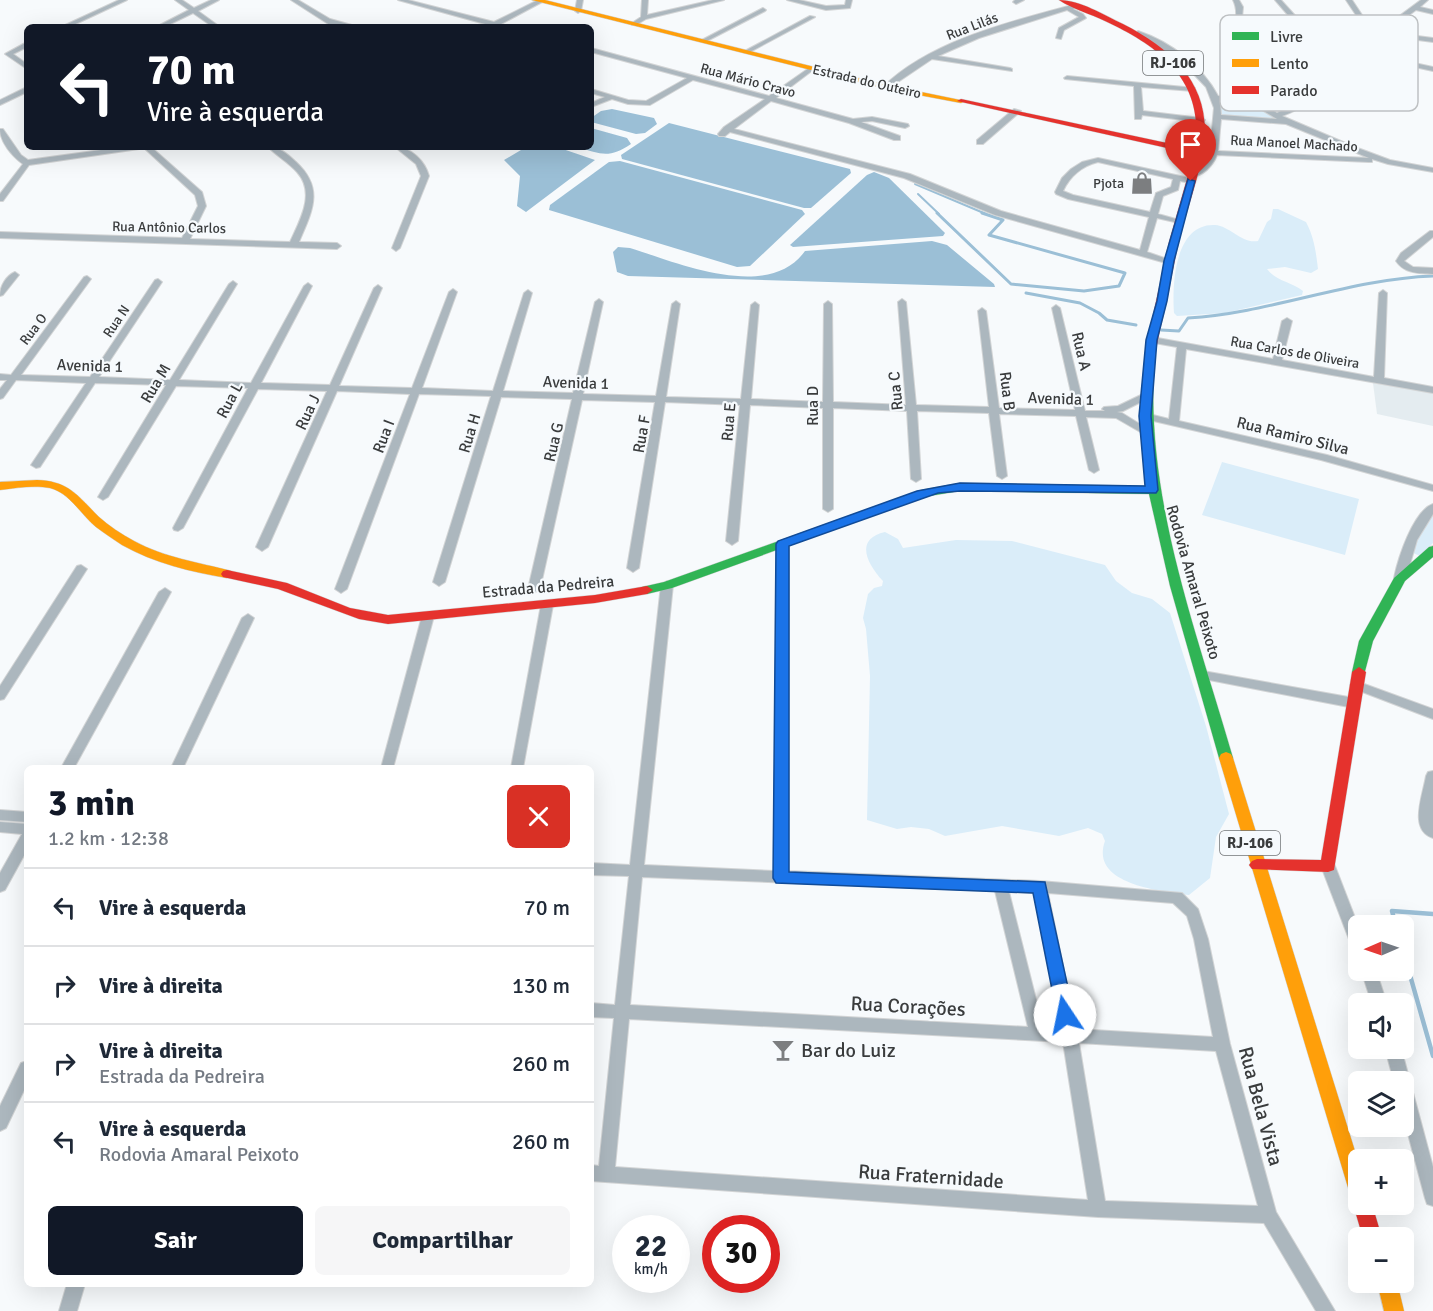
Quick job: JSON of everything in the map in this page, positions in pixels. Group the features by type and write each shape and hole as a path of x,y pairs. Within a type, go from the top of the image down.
{"main road":[{"name":"Estrada do Outeiro","path":"538,1 579,5 703,41 886,87 1017,111 1199,152"},
{"name":"Rodovia Amaral Peixoto","path":"1068,5 1125,29 1162,53 1181,71 1199,101 1201,120 1199,152 1169,261 1154,332 1146,396 1145,416 1152,490 1164,544 1257,865 1348,1159"},
{"name":"Estrada da Pedreira","path":"0,486 39,484 61,488 109,532 148,554 168,561 276,584 308,595 349,615 391,620 629,595 667,585 921,494 938,490 960,487 1152,490"},
{"path":"1257,865 1328,866 1356,685 1366,641 1400,578 1429,554"},
{"path":"1390,1293 1394,1311"}],"street":[{"path":"70,24 124,0"},
{"path":"178,0 212,24"},
{"path":"165,24 216,0"},
{"path":"294,0 332,24"},
{"path":"401,0 485,24"},
{"path":"639,21 645,0"},
{"path":"639,21 721,0"},
{"path":"790,0 832,8 848,6 849,0"},
{"path":"1236,0 1240,7 1239,15"},
{"path":"1278,0 1292,15"},
{"path":"1349,0 1359,15"},
{"path":"1406,15 1425,0"},
{"path":"496,24 538,1"},
{"path":"1059,38 1061,29 1083,18 1068,5"},
{"name":"Rua Lilás","path":"886,87 930,57 980,34 1068,5"},
{"path":"1416,8 1433,12"},
{"path":"703,41 763,10"},
{"path":"65,15 81,19"},
{"path":"746,52 812,17"},
{"path":"327,21 342,24"},
{"path":"1125,29 1153,41 1190,66 1215,98 1218,117 1215,153 1208,165 1192,178 1177,178 1098,160 1085,162 1071,173 1059,192 1071,197 1179,221"},
{"path":"1418,38 1433,40"},
{"path":"3,56 24,46"},
{"name":"Rua Mário Cravo","path":"594,51 852,121 897,138"},
{"path":"3,56 24,66"},
{"path":"930,57 1010,70"},
{"path":"1418,66 1433,69"},
{"path":"811,69 724,132 907,176 998,213 1169,261"},
{"path":"594,92 636,103 646,103 692,78"},
{"path":"1067,78 1193,89"},
{"path":"1137,84 1139,115 1201,120"},
{"path":"0,103 24,91"},
{"path":"594,104 612,97"},
{"path":"1215,98 1220,99"},
{"path":"980,142 1017,111"},
{"path":"1268,111 1287,122 1388,162 1433,170"},
{"path":"1276,116 1288,111"},
{"path":"1218,117 1287,122"},
{"path":"852,121 872,119 905,126"},
{"path":"0,131 18,157 27,163 118,150"},
{"path":"1342,157 1352,149"},
{"path":"150,150 199,194 202,200 202,206 184,242"},
{"path":"275,150 308,178 311,186 308,210 294,243"},
{"path":"396,248 425,176 418,161 403,150"},
{"name":"Rua Manoel Machado","path":"1199,152 1342,157 1388,162"},
{"path":"0,199 27,163"},
{"path":"1143,253 1159,195 1175,188 1177,178"},
{"path":"1433,233 1404,255 1401,264 1410,269 1433,271"},
{"name":"Rua Antônio Carlos","path":"0,236 337,246"},
{"path":"0,293 15,275"},
{"name":"Rua O","path":"0,396 87,279"},
{"name":"Rua N","path":"36,465 158,282"},
{"name":"Rua M","path":"103,497 233,284"},
{"name":"Rua L","path":"178,528 308,286"},
{"name":"Rua J","path":"262,547 378,288"},
{"name":"Rua I","path":"341,589 453,292"},
{"name":"Rua H","path":"439,582 528,293"},
{"path":"1379,381 1383,293"},
{"name":"Rua G","path":"534,589 599,302"},
{"name":"Rua C","path":"902,302 916,479"},
{"name":"Rua F","path":"633,568 676,304"},
{"name":"Rua D","path":"828,304 828,509"},
{"name":"Rua E","path":"732,541 755,305"},
{"name":"Rua A","path":"1056,308 1094,470"},
{"name":"Rua B","path":"982,311 1002,476"},
{"path":"1277,362 1287,321"},
{"name":"Rua Carlos de Oliveira","path":"1154,332 1182,345 1433,390"},
{"path":"1174,421 1182,345"},
{"name":"Avenida 1","path":"0,370 16,374 174,380 1080,411 1120,409 1146,396"},
{"name":"Avenida 1","path":"0,377 16,374"},
{"name":"Avenida 1","path":"1080,411 1118,416 1146,431"},
{"name":"Rua Ramiro Silva","path":"1145,416 1323,458 1433,488"},
{"path":"1400,578 1405,551 1420,522 1433,507"},
{"path":"781,878 783,544"},
{"path":"1405,551 1415,559 1429,554"},
{"path":"0,696 81,569"},
{"path":"599,1174 623,1011 667,585"},
{"path":"68,765 165,592"},
{"path":"518,765 547,605"},
{"path":"388,765 428,615"},
{"path":"178,765 248,618"},
{"path":"1203,675 1354,703"},
{"path":"1356,685 1433,714"},
{"path":"1433,776 1425,820 1426,826 1433,833"},
{"path":"0,815 24,817"},
{"path":"0,827 24,829"},
{"path":"0,886 24,842"},
{"path":"1328,866 1348,918"},
{"path":"594,869 1040,887 1070,1036 1098,1209"},
{"path":"1001,886 1037,1034"},
{"name":"Rua Bela Vista","path":"1040,887 1170,895 1183,901 1193,913 1201,939 1222,1044 1269,1215 1326,1311"},
{"name":"Rua Corações","path":"594,1010 1222,1044"},
{"path":"0,1123 24,1074"},
{"path":"1414,1127 1433,1198"},
{"name":"Rua Fraternidade","path":"599,1174 1098,1209 1269,1215"},
{"path":"68,1311 75,1287"}],"shaded area":[{"path":"1220,111 1264,111 1275,120 1221,115"},
{"path":"1273,209 1278,209 1306,222 1311,233 1318,269 1311,273 1285,267 1267,269 1275,276 1303,291 1302,295 1225,313 1177,316 1174,313 1175,273 1183,245 1191,234 1201,227 1215,225 1226,228 1241,238 1258,241 1267,222 1271,219"},
{"path":"1373,383 1433,393 1433,426 1377,414"},
{"path":"1222,462 1359,499 1345,555 1202,515"},
{"path":"1433,515 1433,543 1420,556 1411,552 1424,525"},
{"path":"885,532 898,539 903,548 956,540 1012,541 1105,565 1116,581 1132,593 1152,599 1170,613 1206,726 1229,814 1216,837 1210,878 1189,895 1131,883 1108,867 1103,856 1105,841 1102,834 1088,828 1059,836 1002,826 945,836 929,829 911,827 897,829 867,820 870,676 863,618 868,594 874,588 882,586 883,581 872,567 866,553 869,540"}],"water":[{"path":"612,109 654,118 657,124 645,133 636,134 594,123 594,116 601,111"},
{"path":"669,123 850,169 851,173 811,208 804,208 622,159 621,155"},
{"path":"594,129 627,138 631,144 617,152 605,154 586,150 594,150"},
{"path":"521,150 566,150 595,160 526,212 517,206 520,176 504,160"},
{"path":"620,161 802,210 805,214 750,266 737,267 549,210 550,205 609,162"},
{"path":"874,172 889,178 945,233 943,236 793,247 790,245 867,175"},
{"path":"932,241 947,245 995,287 628,276 617,272 613,252 618,247 630,248 697,269 746,276 769,274 789,266 805,251"}],"waterway":[{"path":"915,184 986,214"},
{"path":"918,194 939,214"},
{"path":"937,213 1011,284 1084,291 1119,286 1125,273 989,235 1003,220 982,213"},
{"path":"1161,330 1179,331 1188,318 1249,310 1371,283 1433,276"},
{"path":"1026,293 1080,303 1107,320 1136,325"},
{"path":"1393,915 1392,911 1433,914"},
{"path":"1412,981 1433,1056"}],"traffic: fast":[{"path":"1150,354 1147,421 1149,454 1160,520 1226,758"},
{"path":"647,590 667,585 921,494 960,487 1152,490"},
{"path":"1359,672 1366,641 1400,578 1433,550"}],"traffic: slow":[{"path":"536,0 887,87 961,101"},
{"path":"0,486 37,483 59,487 75,498 100,524 144,551 176,563 227,574"},
{"path":"1226,758 1348,1158"},
{"path":"1390,1293 1394,1311"}],"traffic: jam":[{"path":"1063,0 1132,31 1148,41 1176,65 1188,80 1197,98 1201,117 1198,157 1174,242 1150,354"},
{"path":"961,101 1199,152"},
{"path":"227,574 282,586 359,615 388,619 595,599 647,590"},
{"path":"1257,865 1328,866 1359,672"},
{"path":"1366,1215 1369,1227"}],"place":[{"name":"Pjota","path":"1142,183"},
{"name":"Bar do Luiz","path":"783,1050"}],"route":[{"path":"1065,1015 1040,887 781,878 783,544 921,494 938,490 960,487 1152,490 1145,416 1152,340 1169,261 1191,181"}]}
